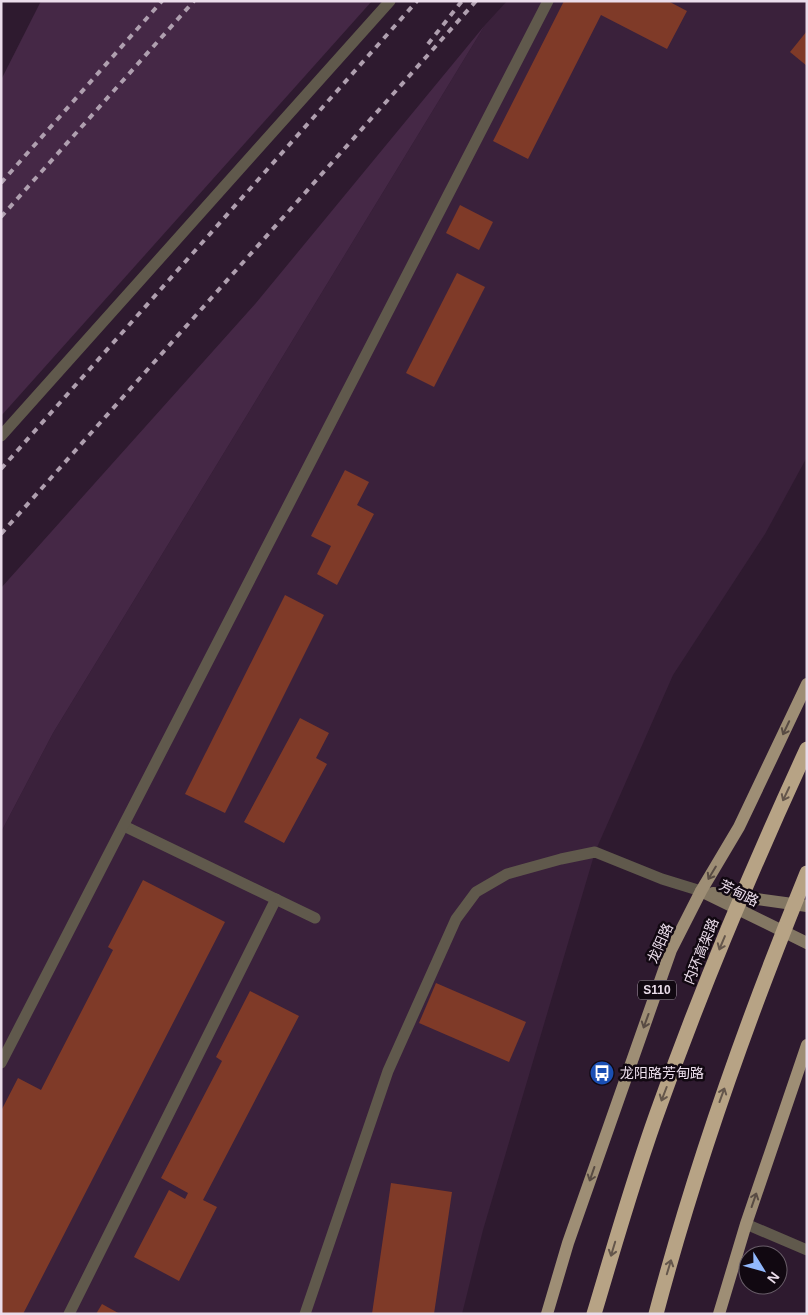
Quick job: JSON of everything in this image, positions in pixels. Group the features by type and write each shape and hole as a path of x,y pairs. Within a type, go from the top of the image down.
{"highway":[{"name":"内环高架路","path":"594,1314 666,1089 713,965 767,836 807,749"},
{"path":"656,1314 712,1125 762,984 807,873"}],"main road":[{"name":"龙阳路","path":"547,1314 571,1233 671,950 701,891 739,828 807,684"},
{"name":"芳甸路","path":"701,891 807,906"},
{"name":"芳甸路","path":"701,891 807,943"},
{"path":"719,1314 746,1224 807,1045"}],"lane":[{"path":"1,436 390,1"},
{"path":"1,1064 548,1"},
{"path":"124,826 315,918"},
{"path":"305,1314 388,1072 456,919 476,892 507,874 561,858 595,852 662,879 701,891"},
{"path":"69,1314 276,899"},
{"path":"746,1224 807,1250"}],"shaded area":[{"path":"41,1 372,1 1,416 1,80"},
{"path":"507,1 807,1 807,457 765,534 673,675 595,852 483,1230 462,1314 1,1314 1,832 53,733 485,25"},
{"path":"485,25 53,733 1,832 1,588 256,303"}],"building":[{"path":"564,1 668,1 687,11 667,49 601,15 528,159 493,141"},
{"path":"807,31 807,66 790,52"},
{"path":"460,205 493,222 479,250 446,233"},
{"path":"457,273 485,287 434,387 406,373"},
{"path":"345,470 369,482 357,505 374,514 337,585 317,574 331,546 311,536"},
{"path":"285,595 324,615 225,813 185,794"},
{"path":"300,718 329,733 316,758 327,764 284,843 244,822"},
{"path":"143,880 225,922 23,1314 1,1314 1,1111 18,1078 41,1090 113,950 108,947"},
{"path":"436,983 526,1022 509,1062 419,1023"},
{"path":"250,991 299,1016 203,1200 217,1207 179,1281 134,1257 169,1190 185,1199 188,1193 161,1178 222,1061 216,1057"},
{"path":"391,1183 452,1192 434,1314 372,1314"},
{"path":"102,1304 120,1314 96,1314"}],"railway":[{"path":"1,183 162,1"},
{"path":"1,217 194,1"},
{"path":"1,469 417,1"},
{"path":"428,44 462,1"},
{"path":"1,534 476,1"}],"place":[{"name":"龙阳路芳甸路","path":"602,1073"}]}
